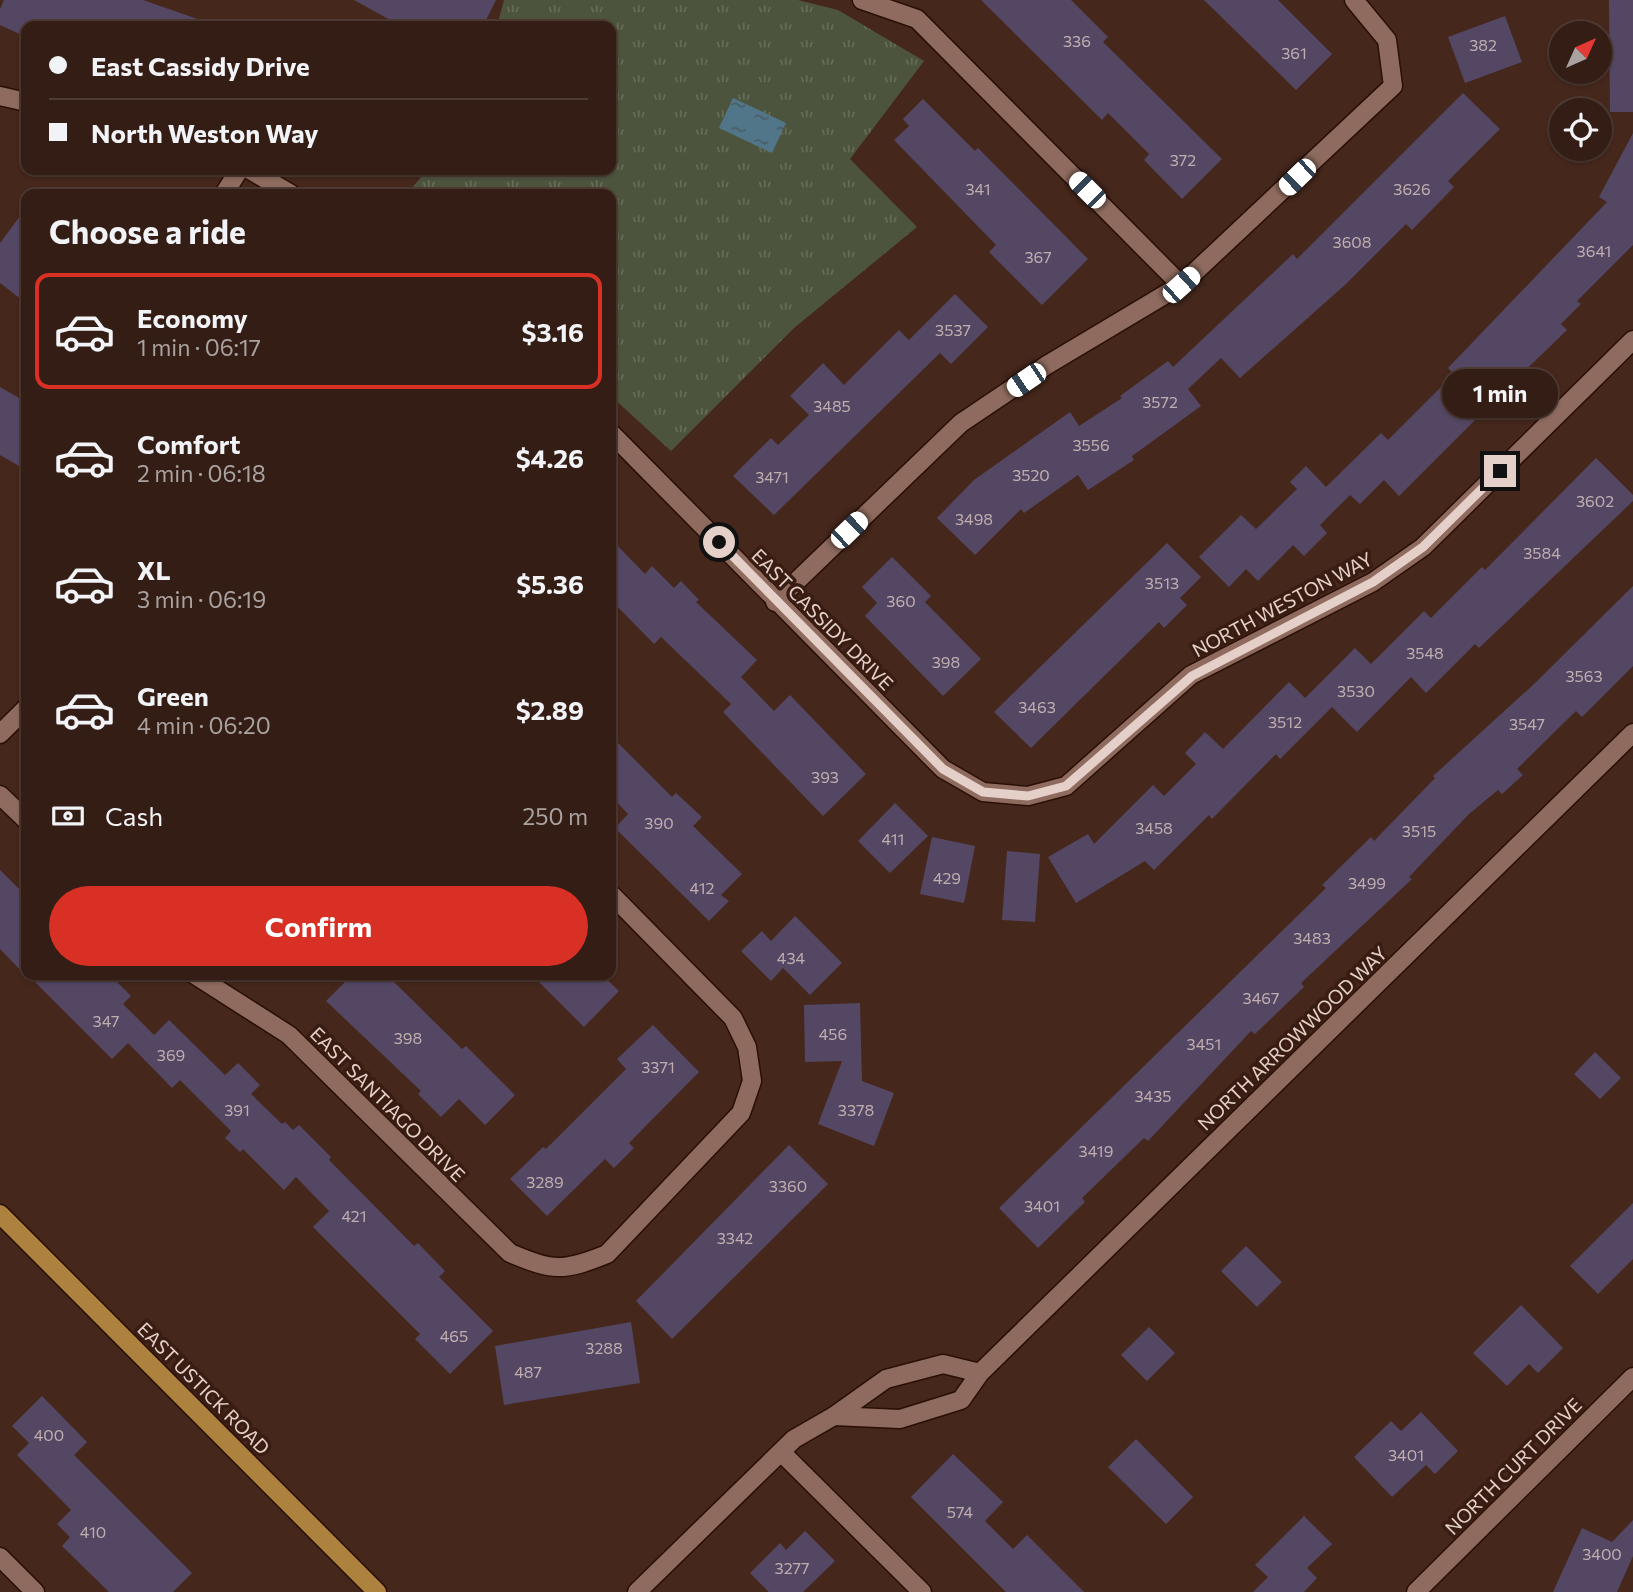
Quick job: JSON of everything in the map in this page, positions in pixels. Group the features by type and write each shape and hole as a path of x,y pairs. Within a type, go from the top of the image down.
{"main road":[{"name":"EAST USTICK ROAD","path":"0,1214 377,1592"}],"street":[{"path":"862,0 917,19 1181,285"},
{"path":"775,602 961,423 1047,365 1181,285 1393,86 1387,40 1354,0"},
{"path":"0,96 21,101"},
{"path":"259,175 282,189"},
{"name":"NORTH WESTON WAY","path":"1028,796 1066,786 1192,676 1373,582 1423,547 1633,340"},
{"name":"EAST CASSIDY DRIVE","path":"616,438 943,769 983,792 1028,796"},
{"path":"0,734 21,713"},
{"name":"NORTH ARROWWOOD WAY","path":"834,1416 900,1419 961,1400 980,1373 1633,733"},
{"path":"0,795 21,815"},
{"name":"EAST SANTIAGO DRIVE","path":"203,980 289,1035 510,1253 546,1268 577,1266 607,1254 741,1113 752,1081 747,1047 733,1018 616,899"},
{"path":"637,1592 794,1439 834,1416 886,1379 943,1364 980,1373"},
{"name":"NORTH CURT DRIVE","path":"1423,1590 1633,1377"},
{"path":"781,1452 915,1589"},
{"path":"0,1557 35,1592"}],"green space":[{"path":"504,0 798,0 838,10 924,61 850,159 917,227 794,328 671,451 616,401 616,189 411,189 423,175 616,175 616,21 498,21"}],"water":[{"path":"733,98 786,123 772,153 719,128"}],"building":[{"path":"4,0 143,0 203,21 21,21 21,35 0,25 0,9"},
{"path":"354,0 496,0 486,21 392,21"},
{"path":"981,0 1071,0 1108,37 1103,42 1222,159 1182,199 1144,160 1149,154 1108,113 1102,120"},
{"path":"1204,0 1278,0 1332,54 1296,90"},
{"path":"1609,0 1633,0 1633,112 1612,112 1610,84 1612,84 1612,21 1609,21"},
{"path":"1505,16 1522,62 1465,83 1448,37"},
{"path":"1463,93 1500,129 1448,181 1454,187 1412,230 1406,224 1346,284 1240,378 1221,358 1188,389 1201,406 1132,456 1134,460 1088,490 1078,475 1024,513 1021,509 975,555 937,518 974,480 1070,412 1079,426 1122,398 1120,396 1168,361 1173,367 1293,254 1297,259"},
{"path":"923,99 975,151 978,148 1088,259 1042,305 989,252 996,245 894,140 909,126 903,119"},
{"path":"1633,133 1633,245 1577,301 1581,304 1561,324 1567,330 1508,387 1501,380 1468,413 1475,420 1399,496 1384,480 1360,504 1350,495 1320,525 1327,533 1304,556 1293,545 1258,581 1246,569 1229,587 1199,557 1241,515 1256,529 1297,489 1290,482 1306,466 1326,487 1381,433 1388,440 1454,374 1448,368 1607,202 1599,197"},
{"path":"21,215 21,299 0,283 0,243"},
{"path":"955,294 988,327 951,364 940,353 774,515 733,476 771,438 778,445 809,415 790,396 823,363 844,385 899,330 909,340"},
{"path":"0,387 21,399 21,467 0,455"},
{"path":"1596,458 1633,495 1633,501 1479,648 1475,644 1426,693 1411,677 1357,732 1332,707 1280,759 1276,754 1212,819 1209,815 1154,870 1145,861 1076,903 1048,857 1088,834 1094,844 1153,785 1164,796 1196,764 1185,753 1205,732 1223,749 1289,682 1305,698 1355,648 1371,664 1424,611 1431,618 1482,567 1485,570"},
{"path":"1167,543 1201,577 1180,598 1187,605 1164,628 1159,622 1031,748 994,712"},
{"path":"616,544 645,574 652,566 674,588 681,581 699,600 696,602 757,660 741,677 774,711 790,695 866,774 823,816 723,712 731,704 661,637 654,644 616,605"},
{"path":"892,557 931,596 925,602 981,659 943,696 865,616 877,603 862,587"},
{"path":"1633,586 1633,666 1582,717 1576,711 1517,769 1523,775 1502,794 1498,790 1469,814 1409,877 1412,879 1301,983 1304,987 1255,1034 1251,1031 1148,1141 1144,1138 1082,1198 1085,1202 1038,1248 999,1208 1326,888 1322,885 1371,837 1374,841 1435,778 1433,776 1533,685"},
{"path":"616,741 672,797 676,793 702,817 693,826 742,874 721,895 729,901 709,921 616,829 628,814 616,801"},
{"path":"895,803 928,836 890,873 858,841"},
{"path":"932,837 975,846 964,903 920,894"},
{"path":"1007,851 1040,854 1035,922 1002,920"},
{"path":"0,870 21,891 21,971 0,949"},
{"path":"795,916 842,963 810,995 783,968 771,981 741,951 762,931 771,941"},
{"path":"33,980 115,980 131,996 123,1004 154,1035 169,1020 225,1075 238,1063 260,1085 251,1094 282,1124 285,1122 293,1130 299,1125 331,1157 329,1160 414,1246 418,1243 445,1271 439,1277 493,1331 450,1374 415,1339 420,1334 313,1227 329,1211 296,1177 284,1190 243,1149 240,1152 225,1138 231,1131 180,1080 172,1088 128,1043 112,1059"},
{"path":"347,980 392,980 462,1049 466,1046 515,1095 485,1125 459,1099 441,1117 418,1094 421,1091 326,1001"},
{"path":"537,980 607,980 619,991 584,1027"},
{"path":"860,1003 862,1081 894,1093 874,1146 818,1124 842,1061 805,1062 804,1005"},
{"path":"653,1025 699,1072 629,1143 634,1148 614,1168 605,1159 547,1216 510,1179 543,1147 546,1149 626,1069 617,1059"},
{"path":"1595,1052 1621,1078 1600,1099 1574,1074"},
{"path":"789,1145 828,1184 672,1339 636,1301"},
{"path":"1633,1203 1633,1259 1598,1294 1570,1266"},
{"path":"1246,1246 1282,1282 1257,1307 1221,1271"},
{"path":"1521,1305 1563,1348 1538,1373 1529,1364 1507,1386 1473,1353"},
{"path":"631,1322 640,1383 504,1405 495,1346"},
{"path":"1149,1327 1175,1353 1147,1381 1121,1355"},
{"path":"42,1396 87,1442 74,1455 192,1573 173,1592 109,1592 62,1546 70,1537 57,1524 71,1510 17,1455 29,1443 12,1426"},
{"path":"1421,1412 1458,1451 1435,1474 1426,1465 1392,1497 1354,1457 1391,1421 1401,1431"},
{"path":"1136,1439 1193,1497 1166,1524 1108,1467"},
{"path":"953,1454 1003,1502 985,1521 1013,1549 1027,1535 1084,1592 1006,1592 911,1497"},
{"path":"1304,1516 1332,1544 1307,1568 1317,1578 1304,1592 1253,1592 1268,1577 1255,1565"},
{"path":"1633,1520 1633,1556 1617,1592 1553,1592 1582,1528 1612,1542"},
{"path":"805,1531 835,1561 803,1592 769,1592 750,1573 780,1543 786,1550"}],"route":[{"path":"719,542 775,602 943,769 983,792 1028,796 1066,786 1095,764 1192,676 1373,582 1423,547 1500,471"}]}
